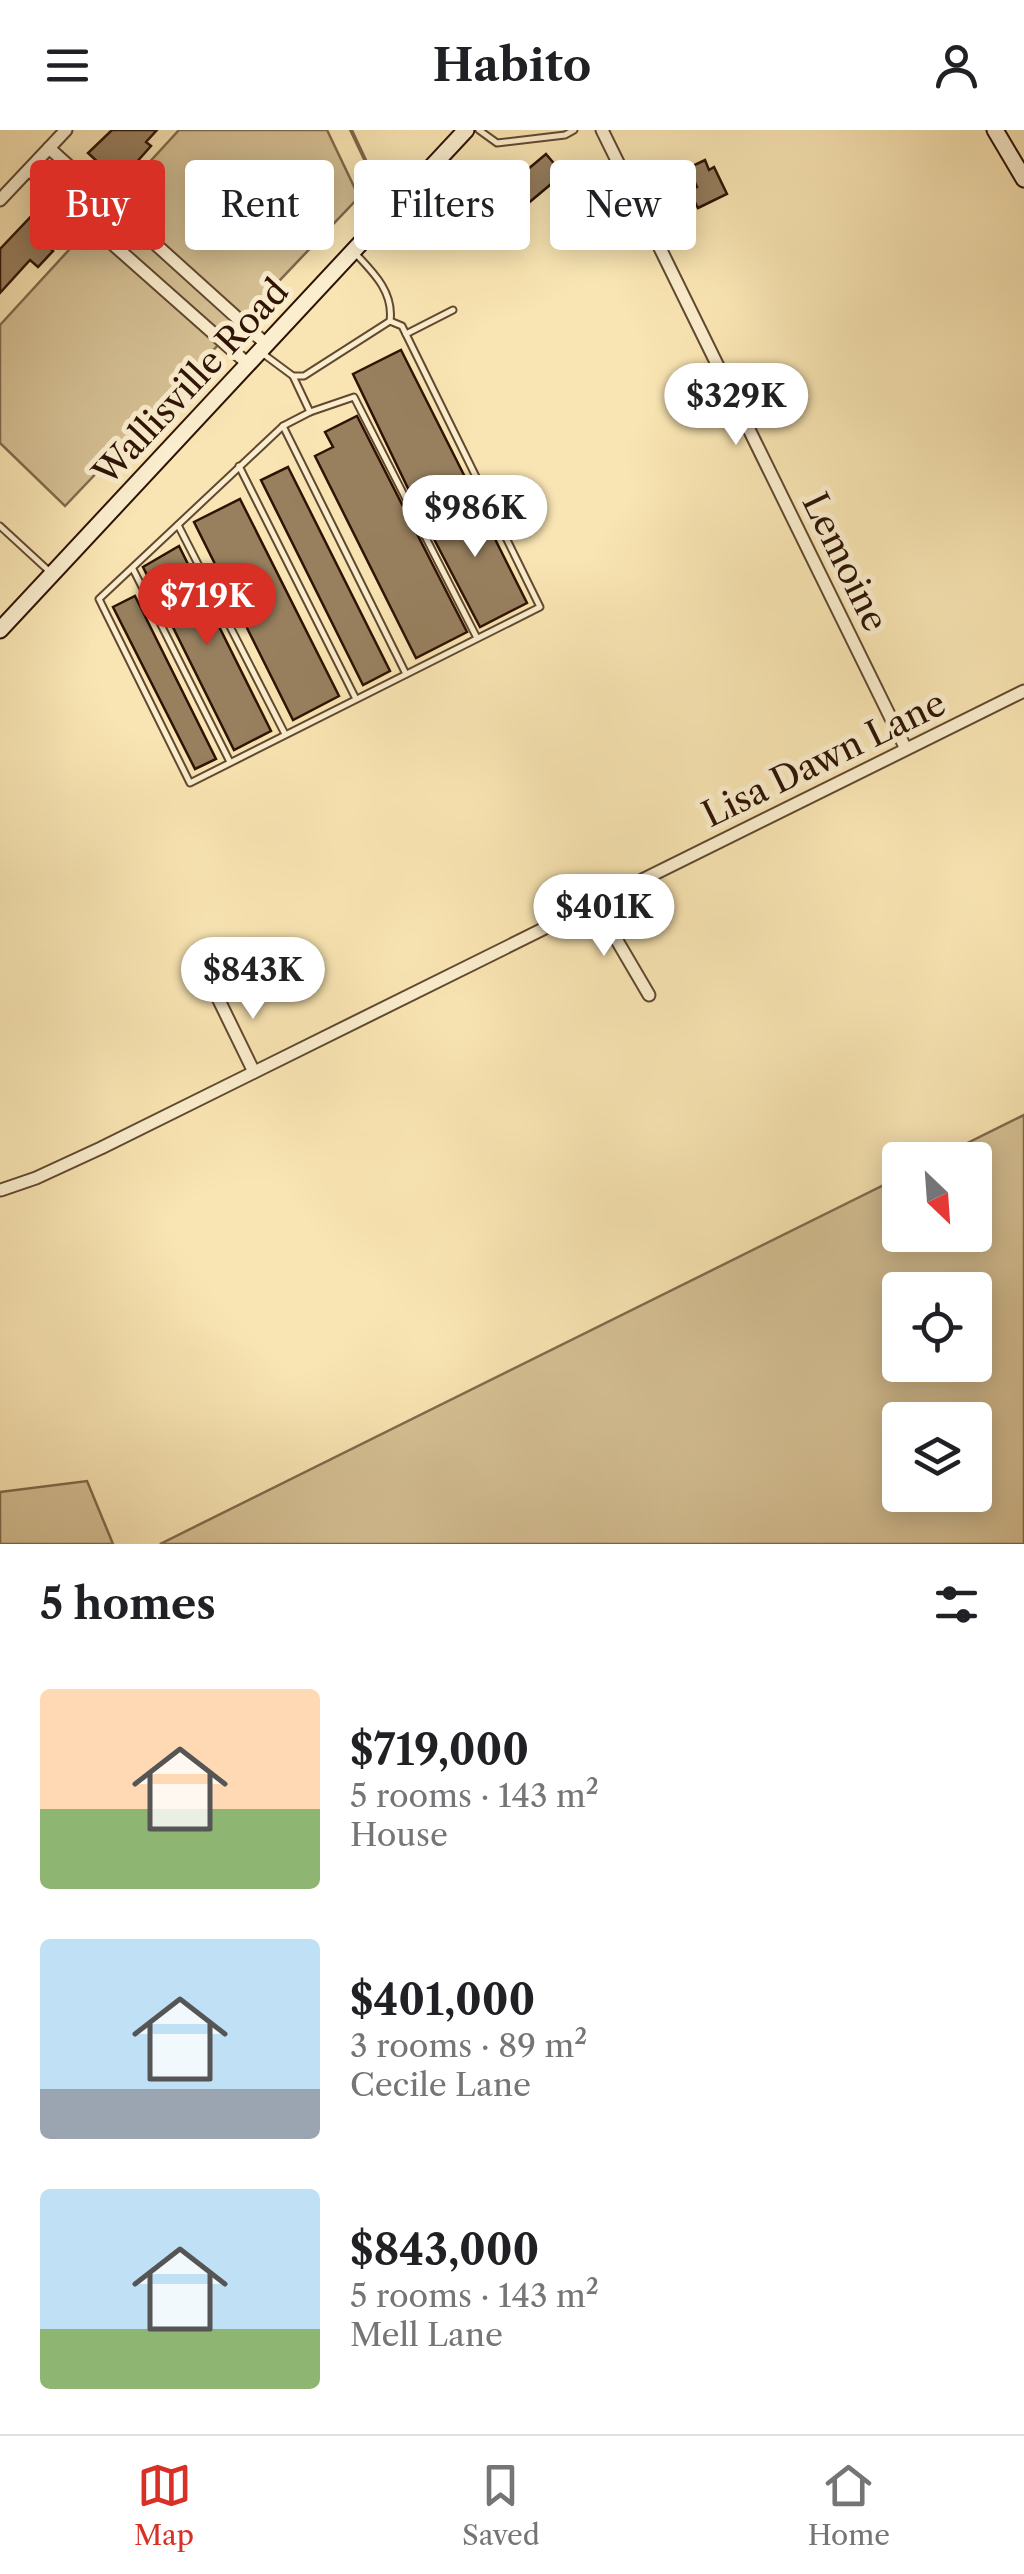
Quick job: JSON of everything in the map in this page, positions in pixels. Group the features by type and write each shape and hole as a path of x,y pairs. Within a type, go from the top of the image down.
{"main road":[{"name":"Wallisville Road","path":"0,630 466,130"},
{"path":"995,130 1024,179"}],"street":[{"path":"0,200 66,130"},
{"name":"Lemoine","path":"602,130 906,749"},
{"path":"49,148 258,353"},
{"path":"29,170 258,353"},
{"name":"Lisa Dawn Lane","path":"0,1190 101,1148 1024,691"},
{"path":"595,902 649,995"},
{"path":"214,990 254,1072"}],"lane":[{"path":"479,130 497,143 565,135 574,130"},
{"path":"292,376 304,376 390,321 392,306 377,276 354,251"},
{"path":"406,334 453,310"},
{"path":"390,321 402,326 540,606 477,638 406,674 190,782 100,599 283,426 354,397 477,638"},
{"path":"258,353 292,376 310,412"},
{"path":"283,426 406,674"},
{"path":"240,466 356,699"},
{"path":"414,515 479,483"},
{"path":"178,524 286,734"},
{"path":"0,526 52,574"},
{"path":"132,568 230,762"}],"shaded area":[{"path":"179,130 327,130 354,187 354,202 334,223 334,160 185,160 185,250 309,250 65,506 0,443 0,325 69,250 165,250 165,160 151,160"},
{"path":"1024,1115 1024,1544 160,1544 882,1186 882,1252 992,1252 992,1142 969,1142"},
{"path":"87,1481 113,1544 0,1544 0,1492"}],"building":[{"path":"112,130 157,130 146,142 151,146 139,160 95,160 88,153"},
{"path":"546,154 551,160 550,185 530,202 530,167"},
{"path":"705,160 709,170 714,167 727,194 698,208 696,204 696,164"},
{"path":"30,218 30,250 53,251 38,267 30,260 0,293 0,249"},
{"path":"401,350 466,479 417,507 353,374"},
{"path":"357,416 467,632 416,658 315,456 333,447 325,432"},
{"path":"288,467 390,671 363,685 261,480"},
{"path":"472,493 527,603 480,627 423,518"},
{"path":"240,499 339,696 293,720 194,522"},
{"path":"179,546 271,731 234,750 143,567"},
{"path":"135,596 216,759 195,769 113,607"}],"waterway":[{"path":"351,130 365,160"}]}
